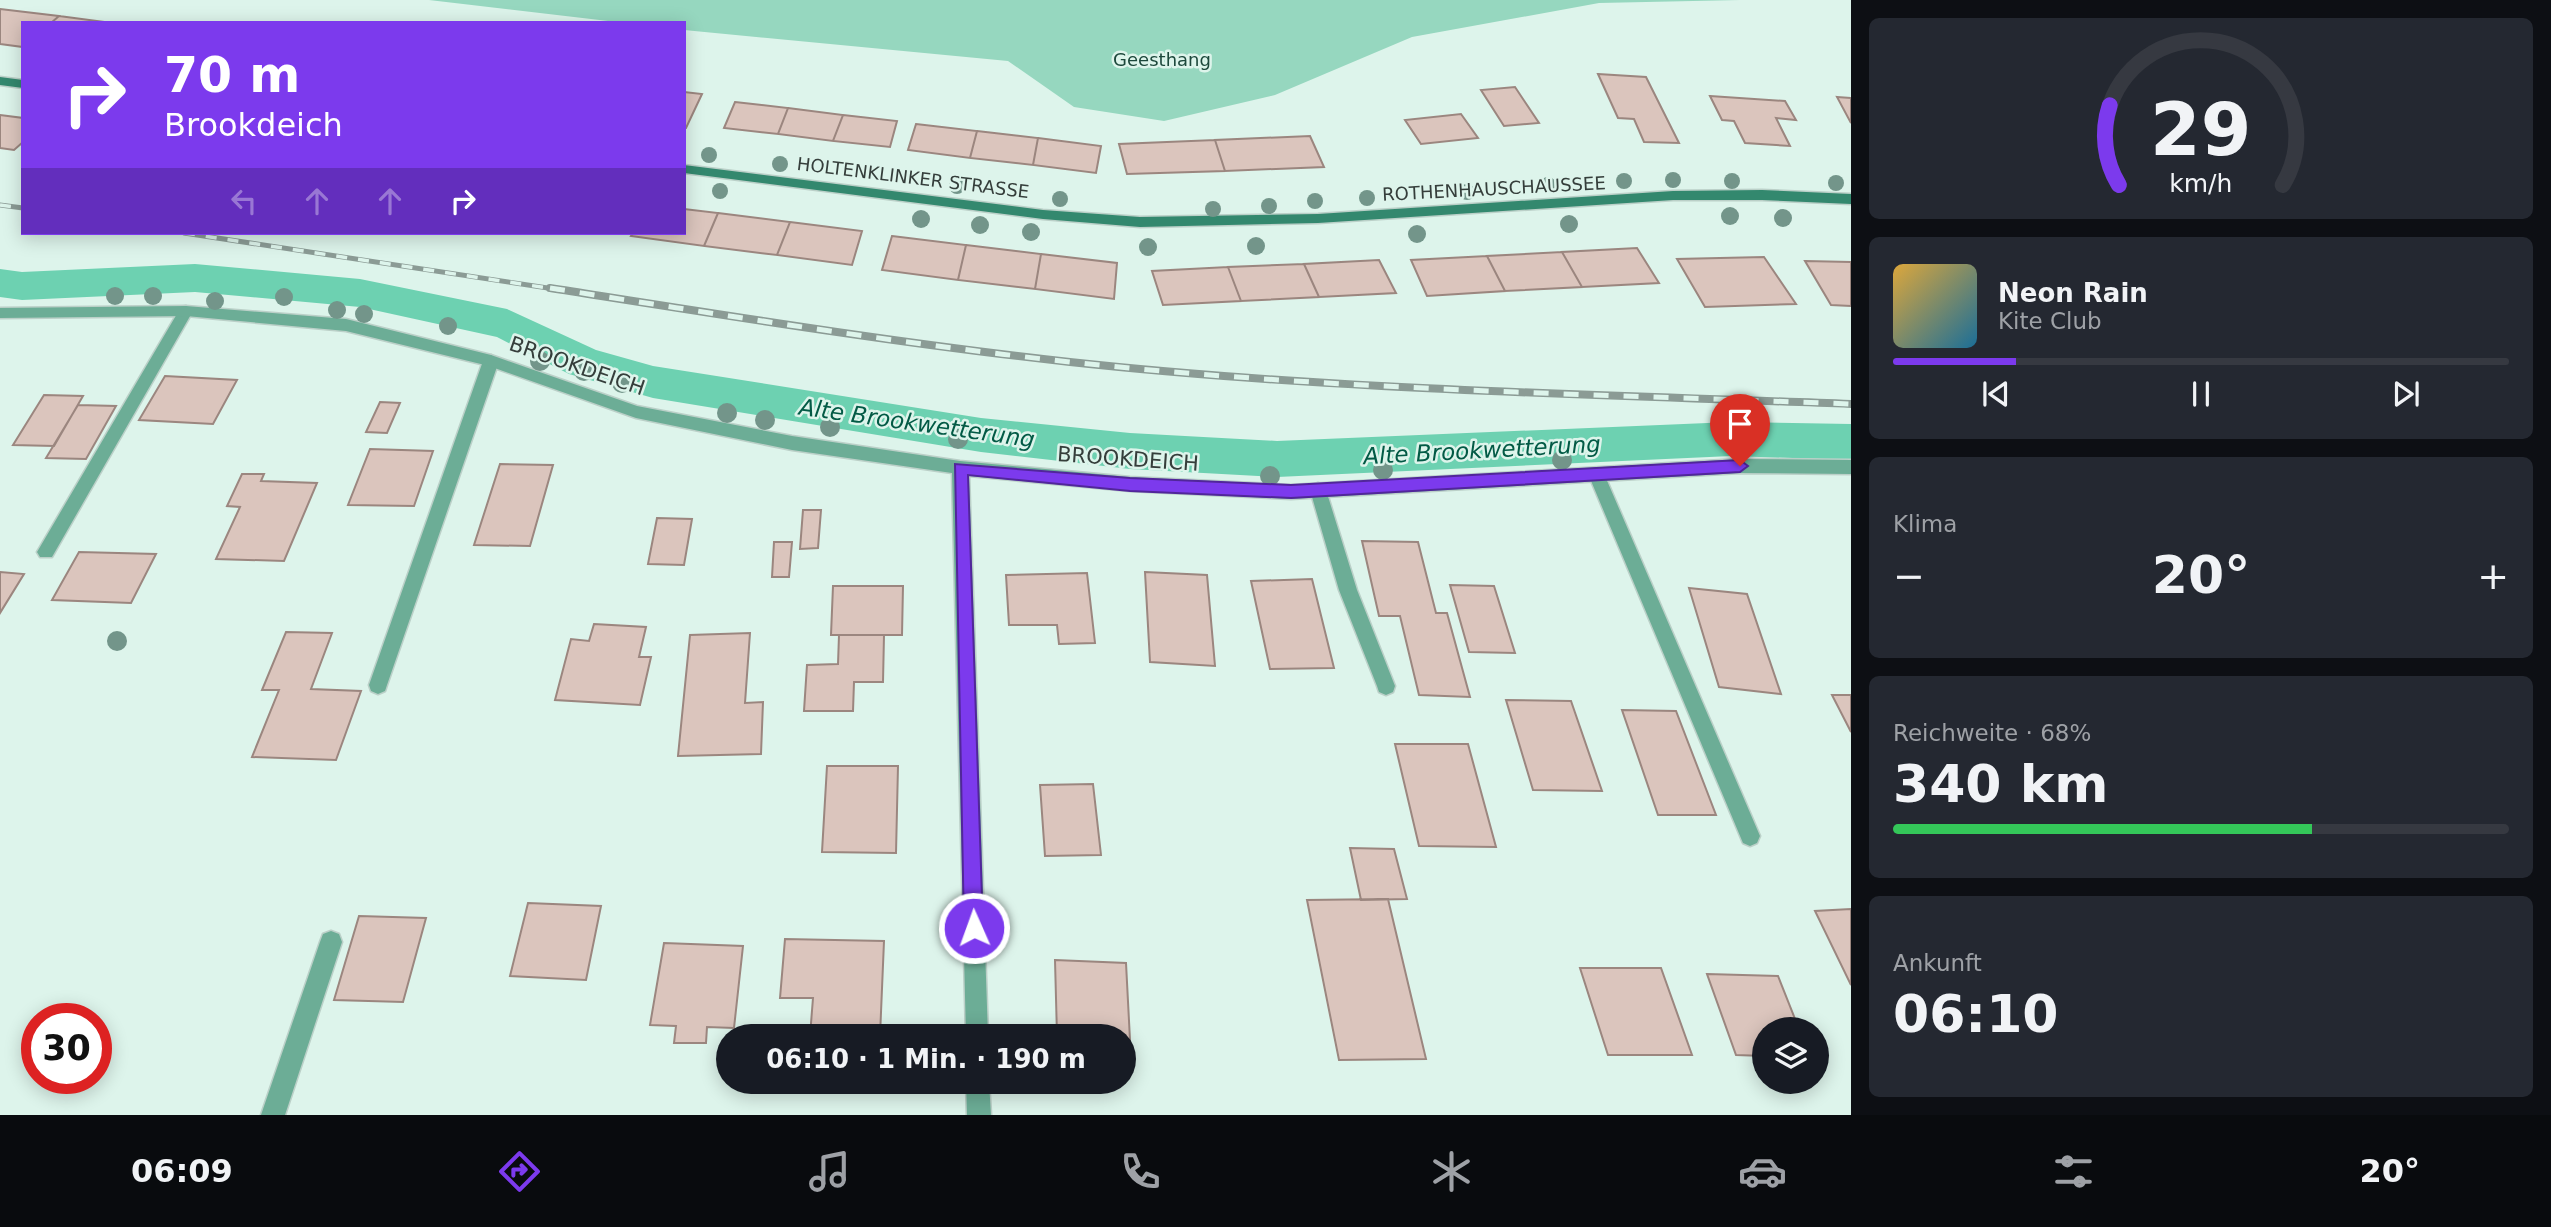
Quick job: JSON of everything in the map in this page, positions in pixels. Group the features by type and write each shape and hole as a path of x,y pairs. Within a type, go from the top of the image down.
{"main road":[{"path":"0,81 21,84"},
{"name":"HOLTENKLINKER STRASSE","path":"686,169 997,209 1138,222"},
{"name":"ROTHENHAUSCHAUSSEE","path":"1138,222 1281,220 1669,198 1805,195 1851,199"}],"street":[{"name":"BROOKDEICH","path":"0,313 186,311 346,325 491,360 636,412 792,443 961,468 1130,484 1291,492 1740,466 1851,467"},
{"path":"46,552 186,311"},
{"path":"378,685 491,360"},
{"path":"961,468 977,1024"},
{"path":"1597,476 1751,836"},
{"path":"1318,490 1348,590 1386,686"},
{"path":"273,1115 331,942"},
{"path":"978,1094 979,1115"}],"green space":[{"name":"Geesthang","path":"429,0 1740,0 1599,3 1412,37 1275,95 1164,121 1074,107 1008,61 686,30 686,21 608,21"}],"building":[{"path":"0,9 59,16 53,21 21,21 21,47 0,44"},
{"path":"59,16 97,21 53,21"},
{"path":"1598,74 1646,77 1679,143 1644,142 1634,119 1618,118"},
{"path":"1515,87 1539,123 1504,126 1481,90"},
{"path":"686,92 702,94 686,128"},
{"path":"1710,96 1785,101 1796,120 1776,118 1790,146 1745,143 1734,121 1722,120"},
{"path":"1837,97 1851,98 1851,123"},
{"path":"735,102 788,108 778,134 724,128"},
{"path":"788,108 843,115 833,141 778,134"},
{"path":"1461,114 1478,138 1421,144 1405,120"},
{"path":"0,115 21,118 21,144 14,150 0,148"},
{"path":"843,115 897,121 890,147 833,141"},
{"path":"916,124 977,131 970,158 908,150"},
{"path":"977,131 1038,138 1033,165 970,158"},
{"path":"1310,136 1324,167 1225,171 1215,140"},
{"path":"1038,138 1101,146 1096,173 1033,165"},
{"path":"1215,140 1225,171 1127,174 1119,144"},
{"path":"686,209 718,213 704,246 631,236 686,235"},
{"path":"718,213 790,222 777,255 704,246"},
{"path":"790,222 862,231 852,265 777,255"},
{"path":"892,236 966,245 958,280 882,270"},
{"path":"966,245 1041,254 1035,289 958,280"},
{"path":"1637,248 1659,283 1582,287 1562,252"},
{"path":"1562,252 1582,287 1505,291 1487,256"},
{"path":"1041,254 1117,263 1114,299 1035,289"},
{"path":"1487,256 1505,291 1427,296 1411,260"},
{"path":"1764,257 1796,304 1705,307 1677,259"},
{"path":"1379,260 1396,293 1319,297 1304,264"},
{"path":"1805,261 1851,262 1851,306 1831,305"},
{"path":"1304,264 1319,297 1241,301 1228,267"},
{"path":"1228,267 1241,301 1163,305 1152,271"},
{"path":"165,376 237,380 213,424 139,420"},
{"path":"44,395 83,396 54,446 13,445"},
{"path":"380,402 400,403 387,433 366,432"},
{"path":"78,405 116,406 86,459 46,458"},
{"path":"370,449 433,451 414,506 348,505"},
{"path":"500,464 553,465 530,546 474,545"},
{"path":"242,474 264,474 261,481 317,483 284,561 216,559 240,507 227,506"},
{"path":"803,510 821,510 818,548 800,549"},
{"path":"657,518 692,519 684,565 648,564"},
{"path":"1362,541 1418,542 1436,613 1447,613 1470,697 1419,695 1400,616 1379,616"},
{"path":"774,542 792,542 789,577 772,577"},
{"path":"79,552 156,554 131,603 52,600"},
{"path":"0,572 24,574 0,613"},
{"path":"1145,572 1207,575 1215,666 1150,662"},
{"path":"1087,573 1095,643 1059,644 1057,625 1009,625 1006,575"},
{"path":"1312,579 1334,668 1270,669 1251,581"},
{"path":"1450,585 1494,586 1515,653 1469,652"},
{"path":"833,586 903,586 902,635 831,635"},
{"path":"1689,588 1747,594 1781,694 1719,687"},
{"path":"594,624 646,627 639,657 651,657 640,705 555,700 571,639 589,641"},
{"path":"286,632 332,633 311,689 361,691 336,760 252,757 279,690 262,690"},
{"path":"750,633 745,703 763,702 761,754 678,756 690,635"},
{"path":"839,635 884,635 883,682 854,682 853,711 804,711 807,665 838,664"},
{"path":"1832,695 1851,695 1851,732"},
{"path":"1506,700 1571,701 1602,791 1533,790"},
{"path":"1622,710 1676,711 1716,815 1658,815"},
{"path":"1395,744 1468,744 1496,847 1419,846"},
{"path":"827,766 898,766 896,853 822,852"},
{"path":"1093,784 1101,855 1045,856 1040,785"},
{"path":"1350,848 1394,849 1407,899 1361,900"},
{"path":"1388,899 1426,1059 1339,1060 1307,900"},
{"path":"528,903 601,906 586,980 510,976"},
{"path":"1851,909 1851,985 1815,911"},
{"path":"359,916 426,918 403,1002 334,1000"},
{"path":"785,939 884,941 881,1024 811,1024 813,998 780,998"},
{"path":"664,943 743,946 734,1024 707,1027 706,1043 674,1043 676,1026 650,1025"},
{"path":"1055,960 1126,963 1129,1024 1057,1024"},
{"path":"1580,968 1661,968 1692,1055 1608,1055"},
{"path":"1707,974 1778,976 1794,1017 1752,1017 1752,1056 1736,1055"}],"waterway":[{"name":"Alte Brookwetterung","path":"0,283 22,286 195,278 360,293 507,324 584,363 653,382 981,435 1130,451 1277,459 1731,439 1851,442"}],"railway":[{"path":"0,205 21,208"},
{"path":"197,235 561,290"},
{"path":"550,288 940,346 1167,371 1460,390 1851,404"}],"route":[{"path":"974,928 961,468 1130,484 1291,492 1740,466"}]}
